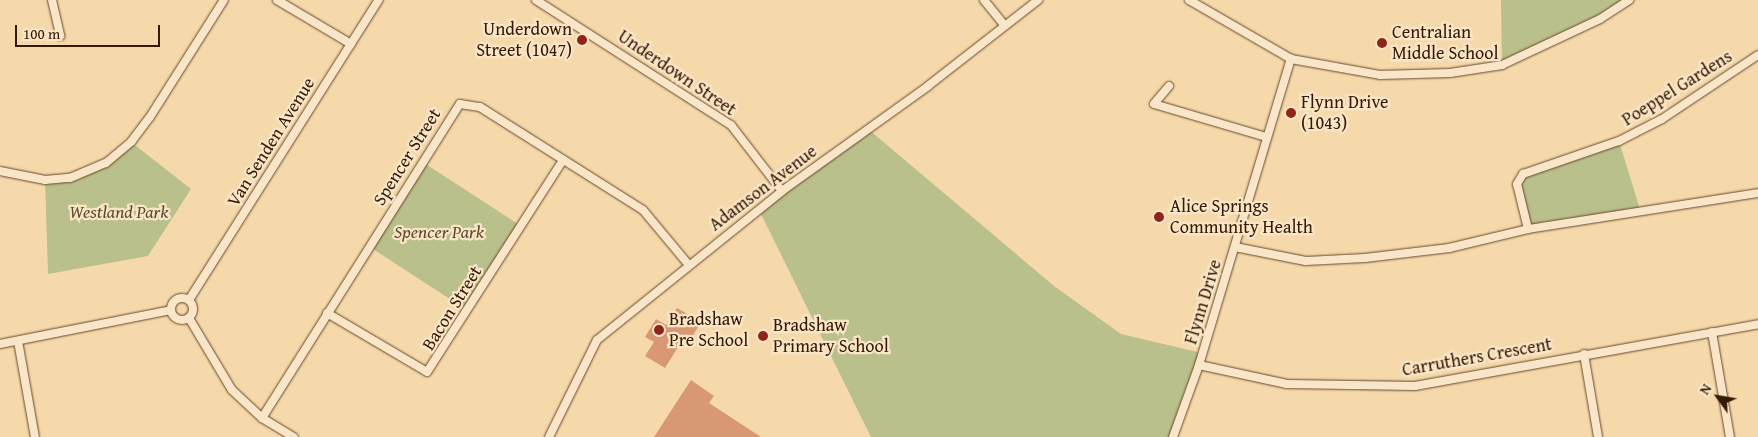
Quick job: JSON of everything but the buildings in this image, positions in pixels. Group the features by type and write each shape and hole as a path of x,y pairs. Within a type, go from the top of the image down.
{"street":[{"path":"52,0 60,36"},
{"path":"0,172 53,180 77,176 106,163 131,142 150,116 224,0"},
{"path":"277,0 351,44"},
{"name":"Van Senden Avenue","path":"189,300 379,0"},
{"name":"Underdown Street","path":"536,0 731,125 782,191"},
{"path":"984,0 1004,26"},
{"name":"Adamson Avenue","path":"549,437 597,340 688,264 782,191 928,86 1038,0"},
{"path":"1189,0 1291,59 1380,75 1450,72 1502,65 1600,19 1629,0"},
{"name":"Poeppel Gardens","path":"1528,229 1518,184 1523,174 1619,141 1662,119 1758,55"},
{"name":"Flynn Drive","path":"1173,437 1199,365 1291,59"},
{"path":"1170,86 1154,104 1266,137"},
{"name":"Spencer Street","path":"262,418 460,104 480,108 643,210 688,264"},
{"name":"Bacon Street","path":"327,313 426,372 563,160"},
{"path":"1235,247 1306,261 1365,258 1449,248 1528,229 1758,193"},
{"path":"171,310 176,300 189,300 193,310 189,318"},
{"path":"171,310 180,320 189,318"},
{"path":"0,344 171,310"},
{"path":"189,318 232,390 262,418 294,437"},
{"name":"Carruthers Crescent","path":"1199,365 1287,384 1415,386 1758,324"},
{"path":"1712,332 1730,437"},
{"path":"18,341 35,437"},
{"path":"1584,354 1598,437"}],"green space":[{"path":"1501,0 1629,0 1502,65"},
{"path":"868,129 1054,286 1121,334 1202,353 1173,437 871,437 759,210"},
{"path":"1619,141 1641,213 1528,229 1517,184 1523,174"},
{"name":"Westland Park","path":"131,142 191,189 148,256 48,274 45,180 92,171"},
{"name":"Spencer Park","path":"421,161 521,226 466,310 367,245"}],"place":[{"name":"Underdown Street (1047)","path":"582,40"},
{"name":"Centralian Middle School","path":"1382,43"},
{"name":"Flynn Drive (1043)","path":"1291,113"},
{"name":"Alice Springs Community Health","path":"1159,217"},
{"name":"Bradshaw Pre School","path":"659,330"},
{"name":"Bradshaw Primary School","path":"763,336"}]}
